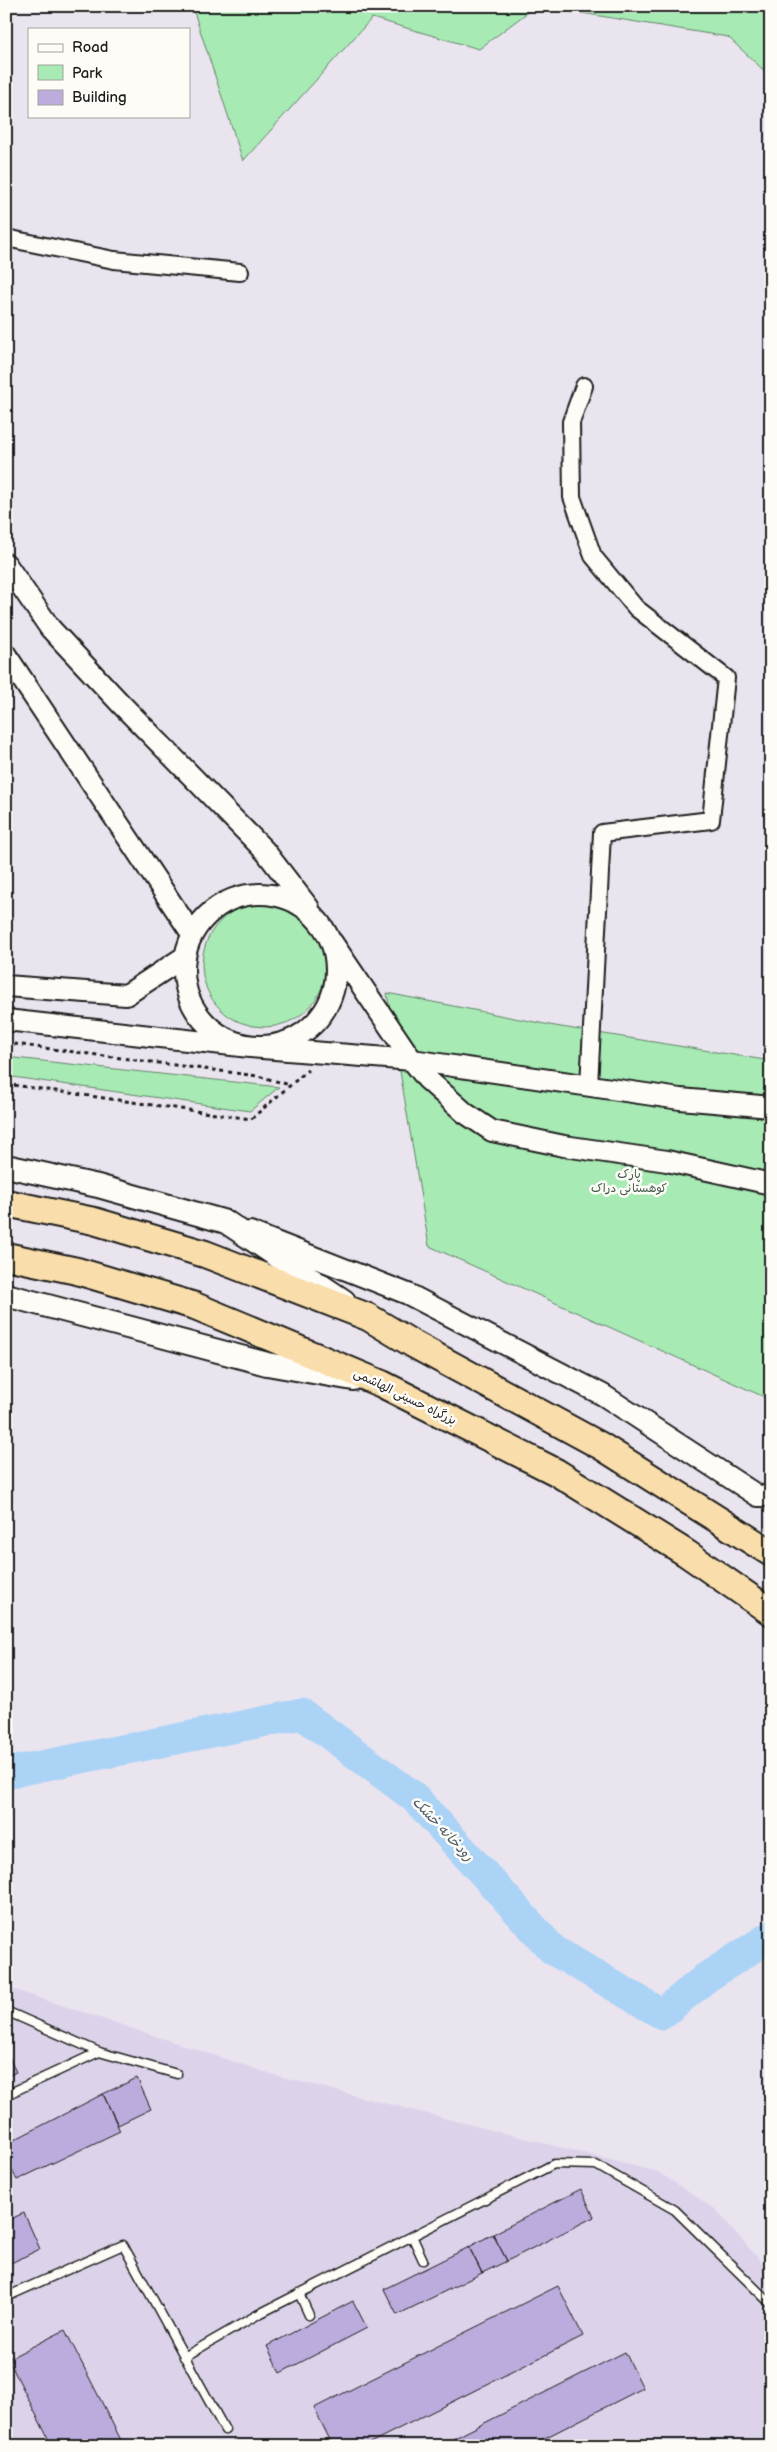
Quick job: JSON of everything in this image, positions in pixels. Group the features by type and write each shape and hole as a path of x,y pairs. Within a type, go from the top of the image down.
{"highway":[{"path":"6,1204 94,1221 205,1254 368,1316 413,1344 601,1446 771,1553"},
{"name":"بزرگراه حسینی الهاشمی","path":"6,1256 77,1271 195,1306 382,1384 556,1472 686,1552 771,1612"}],"main road":[{"path":"6,1166 98,1186 226,1222 368,1316"},
{"path":"6,1295 267,1364 382,1384"}],"street":[{"path":"6,238 114,260 240,272"},
{"path":"584,386 572,422 572,497 593,556 636,608 726,678 711,820 602,833 589,1086"},
{"path":"6,564 50,628 120,703 265,851 318,919 412,1060 448,1099 492,1131 564,1146 667,1161 771,1184"},
{"path":"6,655 192,934"},
{"path":"318,919 298,903 275,895 250,894 227,901 207,915 192,934 184,957 184,982 191,1005 205,1025 225,1039 250,1047 276,1046 304,1034 321,1018 333,994 337,968 332,942"},
{"path":"6,986 126,995 184,957"},
{"path":"43,1024 48,990"},
{"path":"6,1020 250,1047 412,1060 680,1099 771,1107"},
{"path":"226,1222 408,1294 603,1395 758,1496 771,1496"}],"lane":[{"path":"6,2011 99,2052 177,2074"},
{"path":"6,2095 99,2052"},
{"path":"184,2357 299,2293 554,2164 596,2165 675,2210 771,2304"},
{"path":"412,2236 423,2260"},
{"path":"6,2297 123,2245 225,2430"},
{"path":"299,2293 309,2315"}],"path":[{"path":"6,1043 258,1076 290,1085 250,1119 6,1084"}],"shaded area":[{"path":"6,1987 274,2075 658,2172 715,2209 771,2273 771,2446 6,2446"}],"green space":[{"path":"196,6 536,6 479,49 372,18 243,161 193,9"},
{"path":"539,6 771,6 771,77 728,37"},
{"path":"264,903 288,908 299,913 308,921 316,930 321,941 326,965 321,989 316,1000 308,1009 299,1017 288,1022 264,1027 240,1022 229,1017 220,1009 212,1000 207,989 202,965 207,941 212,930 220,921 229,913 240,908"},
{"name":"پارک کوهستانی دراک","path":"387,993 555,1026 771,1061 771,1400 429,1246"},
{"path":"6,1057 279,1087 250,1111 6,1076"}],"building":[{"path":"6,2051 16,2072 6,2077"},
{"path":"137,2078 151,2109 118,2125 103,2094"},
{"path":"103,2094 120,2131 17,2180 6,2158 6,2144"},
{"path":"6,2158 14,2174 6,2178"},
{"path":"581,2189 594,2217 507,2261 493,2234"},
{"path":"24,2213 40,2249 9,2264 6,2257 6,2221"},
{"path":"493,2234 507,2261 482,2273 469,2247"},
{"path":"469,2247 482,2273 397,2315 384,2289"},
{"path":"558,2286 583,2336 364,2446 333,2446 314,2408"},
{"path":"353,2301 367,2328 280,2373 267,2346"},
{"path":"65,2330 124,2446 52,2446 8,2359"},
{"path":"625,2352 643,2388 529,2446 439,2446"}],"waterway":[{"name":"رودخانه خشک","path":"6,1773 302,1714 414,1797 553,1950 662,2014 707,1977 771,1936"}]}
